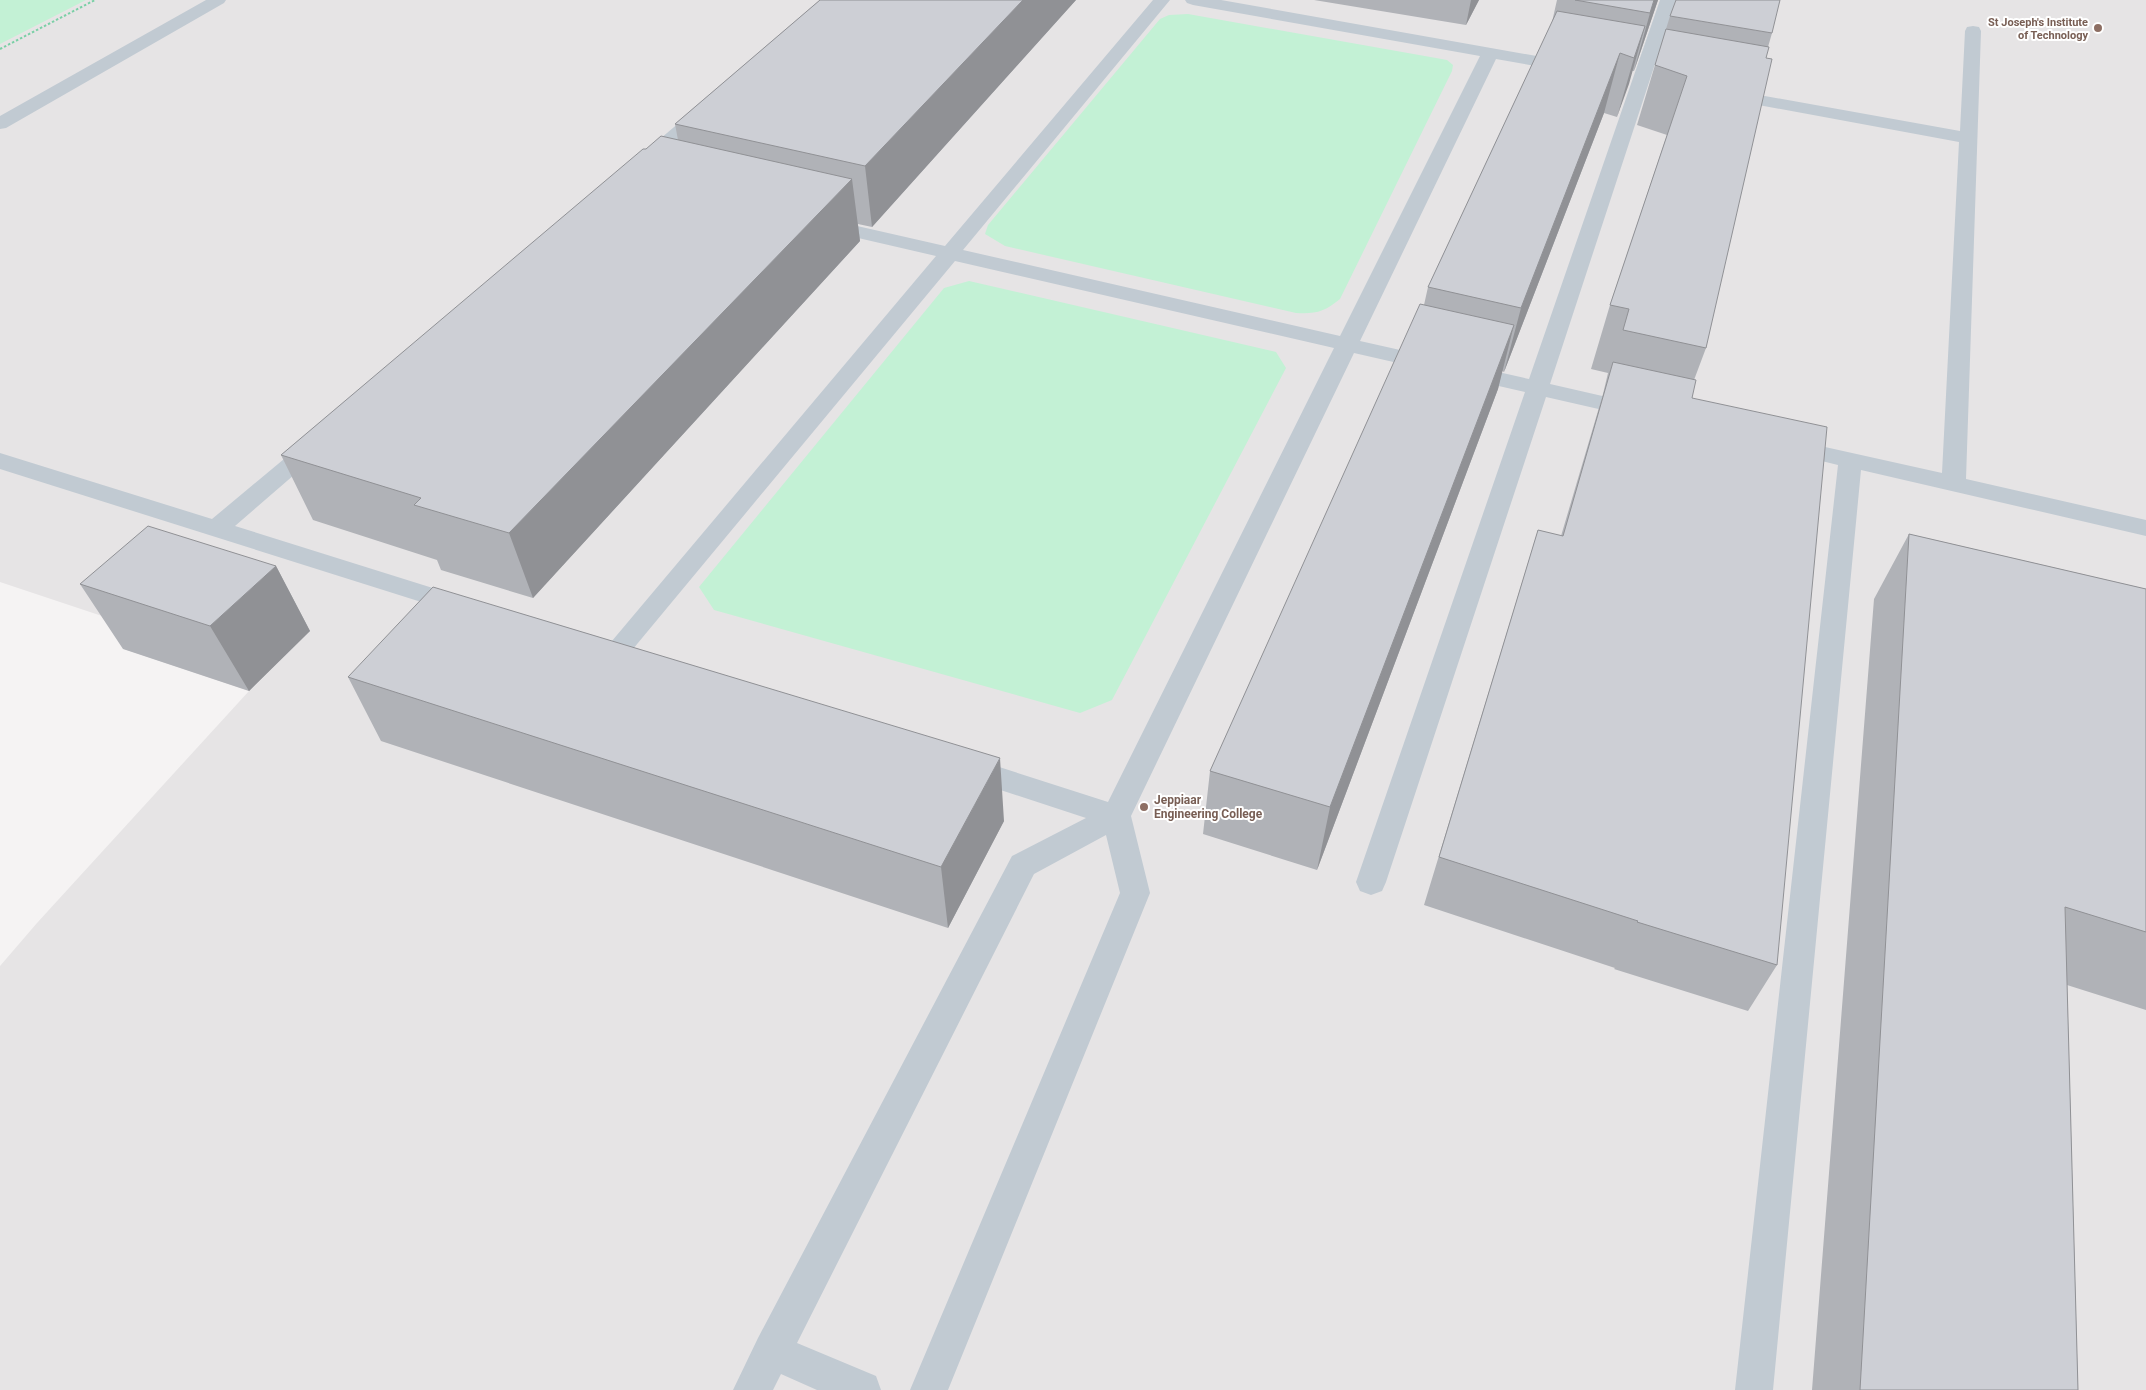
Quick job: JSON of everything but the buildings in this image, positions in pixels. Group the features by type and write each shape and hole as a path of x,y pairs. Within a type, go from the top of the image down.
{"lane":[{"path":"0,124 218,0"},
{"path":"642,663 605,651 950,253 1162,0"},
{"path":"1193,0 1584,69"},
{"path":"1371,882 1536,387 1632,78 1668,0"},
{"path":"1954,483 1973,32"},
{"path":"752,1390 1023,865 1116,816 1490,53"},
{"path":"1632,78 1660,83"},
{"path":"1708,91 1968,138"},
{"path":"635,181 721,96"},
{"path":"806,220 1660,416"},
{"path":"218,528 331,430"},
{"path":"1764,440 2146,528"},
{"path":"1754,1390 1850,460"},
{"path":"0,461 482,612"},
{"path":"946,761 1116,816"},
{"path":"929,1390 1135,893 1116,816"},
{"path":"771,1351 862,1390"}],"path":[{"path":"0,50 95,0"}],"shaded area":[{"name":"Jeppiaar Engineering College","path":"0,0 2146,0 2146,1390 0,1390 0,966 249,691 124,649 144,630 0,582"}],"green space":[{"path":"0,0 86,0 0,44"},
{"path":"1188,14 1447,60 1453,65 1452,71 1340,299 1329,307 1309,313 1296,313 1005,246 985,234 988,225 1160,19 1169,15"},
{"path":"969,281 1276,352 1286,368 1112,700 1080,713 714,610 699,587 944,288"}],"place":[{"name":"St Joseph's Institute of Technology","path":"2098,28"},
{"name":"Jeppiaar Engineering College","path":"1144,807"}]}
